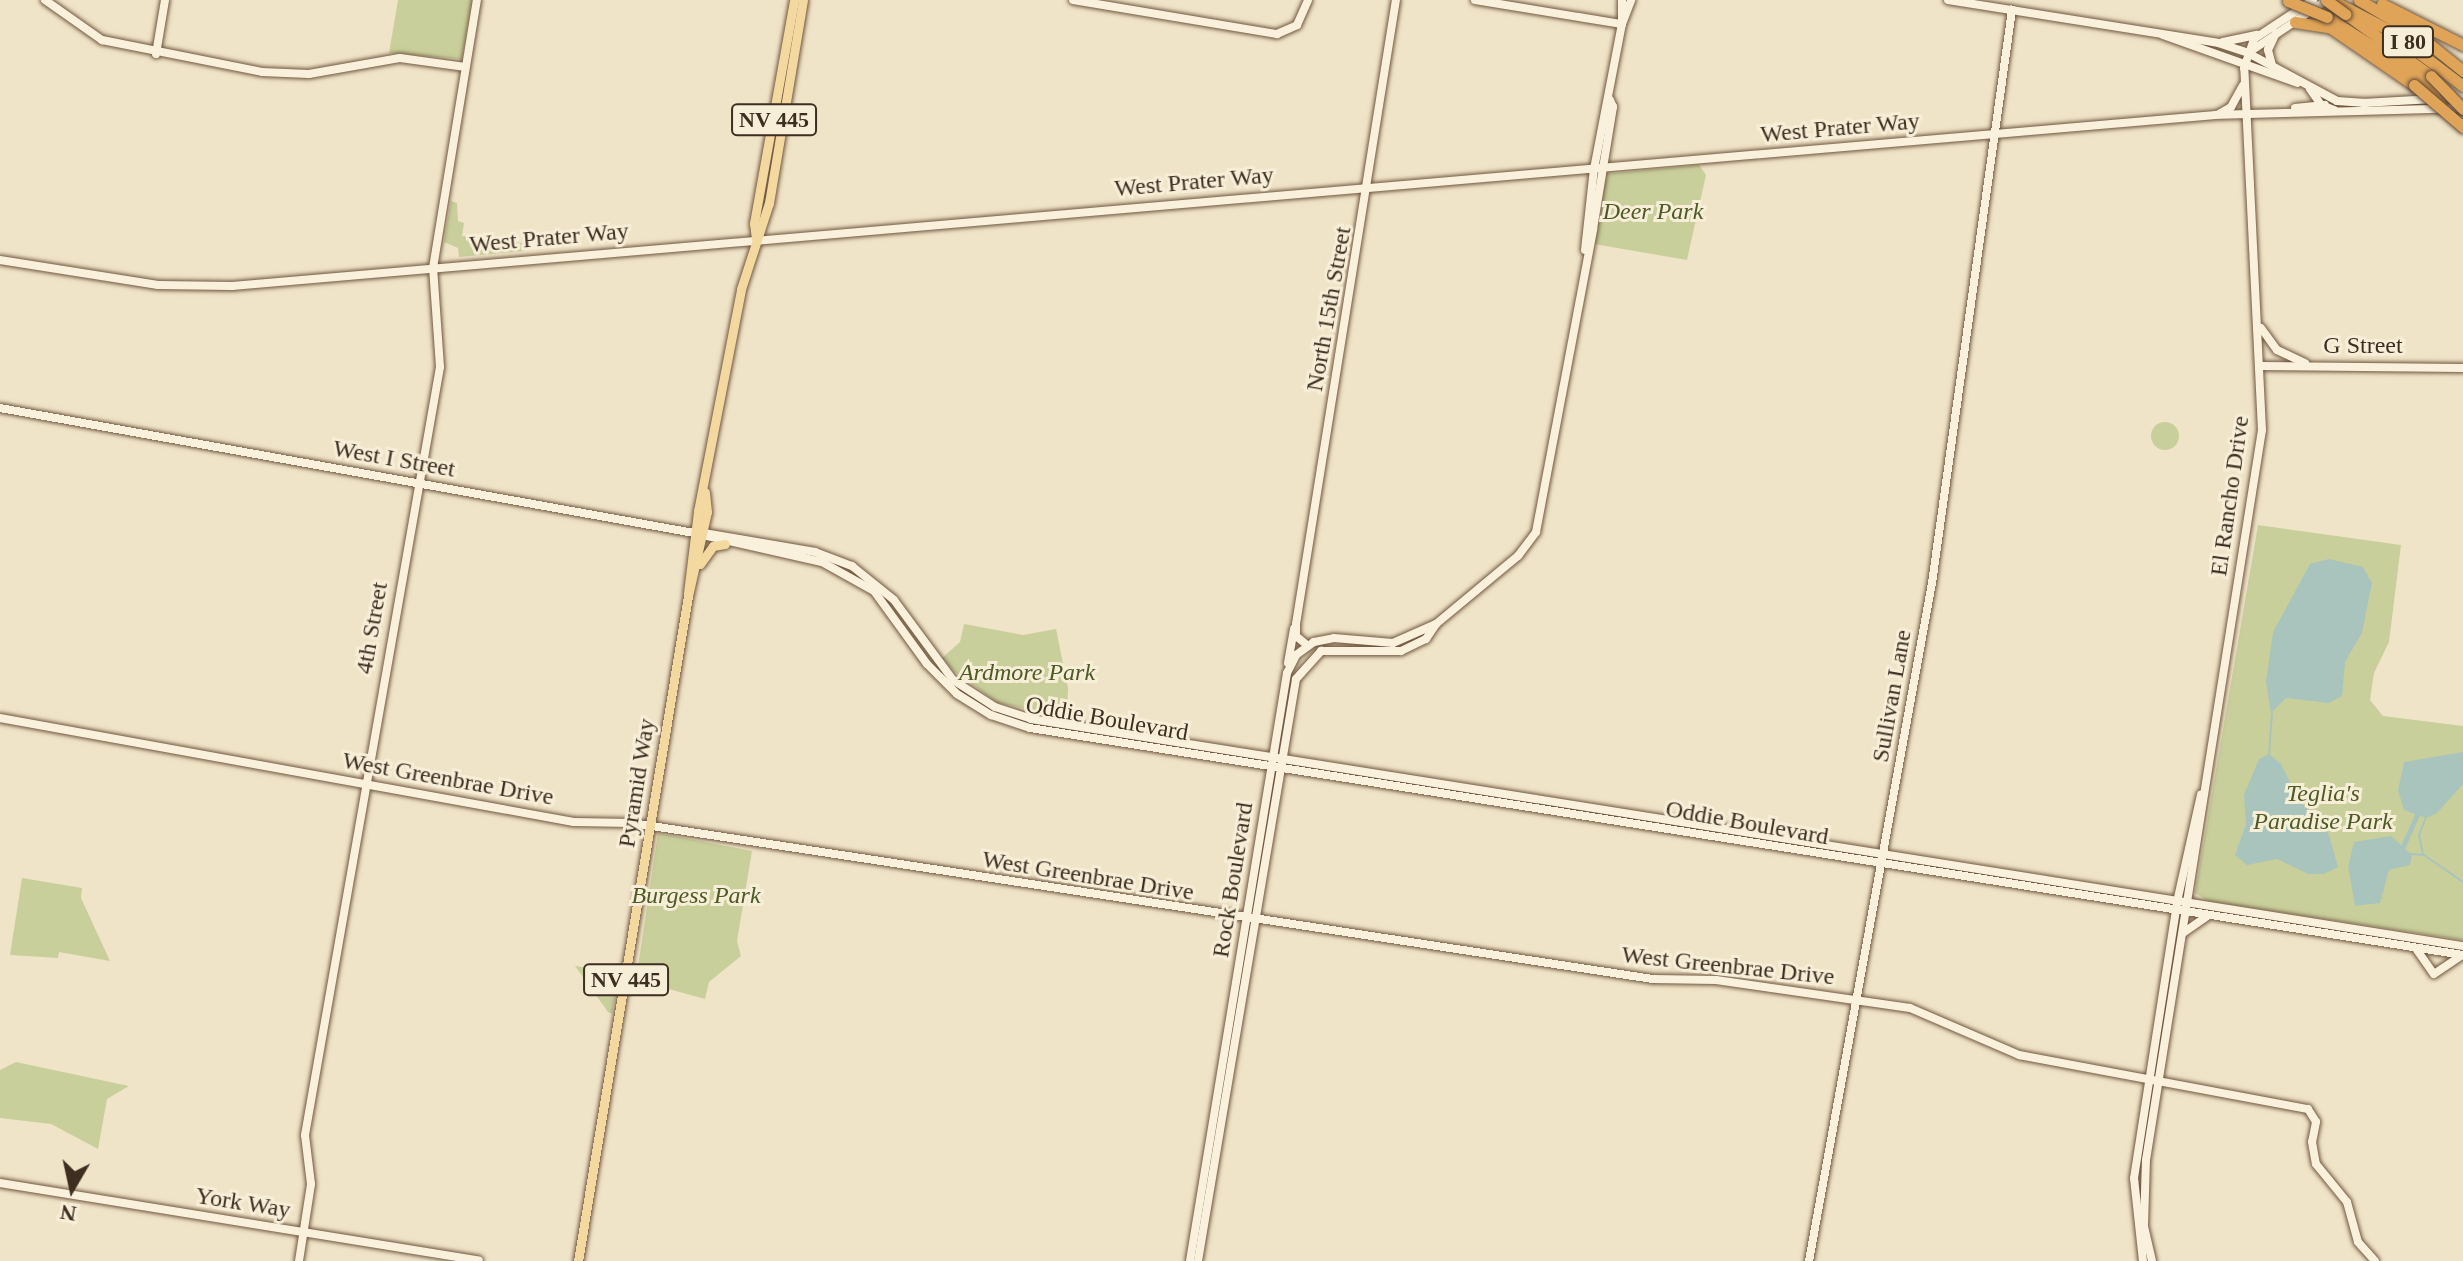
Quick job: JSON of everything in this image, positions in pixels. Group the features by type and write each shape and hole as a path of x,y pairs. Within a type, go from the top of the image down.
{"highway":[{"path":"2328,0 2352,8 2431,76 2463,109"},
{"path":"2374,0 2463,45"},
{"path":"2286,1 2327,17 2411,71 2435,99 2449,108"},
{"name":"I 80","path":"2352,8 2417,34 2463,71"},
{"name":"I 80","path":"2352,8 2410,43 2462,84"},
{"path":"2295,22 2331,28 2414,85 2463,127"},
{"path":"2411,71 2423,86 2418,100"}],"main road":[{"path":"45,0 102,40 156,54 295,75 392,59 465,67"},
{"path":"156,54 165,0"},
{"name":"4th Street","path":"299,1261 311,1184 305,1135 364,784 440,367 433,268 477,0"},
{"name":"Pyramid Way","path":"756,239 754,223 794,0"},
{"name":"Pyramid Way","path":"688,596 696,570 705,492 741,289 769,203 803,0"},
{"path":"1073,0 1277,34 1297,25 1308,0"},
{"path":"1082,0 1101,6"},
{"name":"North 15th Street","path":"1287,673 1396,0"},
{"path":"1475,0 1622,24"},
{"path":"1622,24 1631,0"},
{"path":"1948,0 2218,43 2312,90 2321,105 2338,112"},
{"path":"2218,43 2261,33 2313,0"},
{"path":"2247,57 2276,33 2328,0"},
{"path":"1600,21 1621,2"},
{"path":"1307,645 1334,638 1393,643 1436,624 1518,556 1538,528 1598,169 1604,105 1610,100 1622,24 1621,2"},
{"name":"Sullivan Lane","path":"1809,1261 1934,567 1995,135 1993,120 2012,10"},
{"path":"2247,57 2261,33"},
{"path":"2272,65 2268,50 2276,33"},
{"path":"2163,35 2272,65 2337,101 2366,103"},
{"name":"El Rancho Drive","path":"2152,1261 2144,1226 2144,1179 2154,1080 2182,933 2181,907 2259,454 2262,366 2243,114 2247,57"},
{"path":"2216,115 2231,107 2243,85"},
{"name":"West Prater Way","path":"2283,112 2321,105 2463,98"},
{"name":"West Prater Way","path":"0,260 110,278 205,287 2216,115 2463,109"},
{"path":"2259,324 2280,353 2311,365"},
{"name":"G Street","path":"2262,366 2463,368"},
{"name":"West I Street","path":"0,408 700,534"},
{"name":"Pyramid Way","path":"578,1261 700,534"},
{"name":"Oddie Boulevard","path":"700,534 815,552 852,566 894,600 944,671 972,695 1007,712 1277,764"},
{"name":"Oddie Boulevard","path":"700,534 725,544 822,562 859,580 890,608 946,684 1004,720 2156,907 2215,908 2463,952"},
{"path":"696,570 713,546 725,544"},
{"path":"1296,624 1315,655 1333,648 1401,651 1426,639 1436,624"},
{"name":"Rock Boulevard","path":"1198,1261 1277,764 1287,673 1307,645"},
{"name":"Rock Boulevard","path":"1277,764 1296,679 1315,655"},
{"name":"West Greenbrae Drive","path":"0,718 574,822 650,826 1251,922 1653,979 1716,980 1932,1014 2019,1055 2312,1112 2316,1164 2347,1202 2358,1242 2375,1261"},
{"name":"El Rancho Drive","path":"2143,1261 2134,1205 2174,927 2190,881 2195,825"},
{"name":"Oddie Boulevard","path":"1883,862 2181,907 2208,915 2413,947 2463,952"},
{"path":"2190,881 2195,898 2215,908"},
{"path":"2156,907 2174,927"},
{"path":"2182,933 2208,915"},
{"name":"Rock Boulevard","path":"1190,1261 1251,922"},
{"path":"2413,947 2427,959 2434,974 2463,952"},
{"name":"York Way","path":"0,1183 479,1261"},
{"path":"2134,1205 2144,1226"}],"green space":[{"path":"398,0 472,0 462,59 389,53"},
{"name":"Deer Park","path":"1699,165 1706,175 1687,260 1594,244 1607,174"},
{"path":"451,201 457,203 458,221 464,223 462,236 523,243 524,251 459,257 458,248 444,242"},
{"path":"2165,422 2175,426 2179,436 2175,446 2165,450 2155,446 2151,436 2155,426"},
{"name":"Teglia's Paradise Park","path":"2258,525 2401,545 2389,642 2374,673 2370,700 2383,716 2463,726 2463,940 2208,901 2195,893"},
{"name":"Ardmore Park","path":"964,624 1023,635 1056,629 1068,688 1067,717 998,703 954,671 942,658 960,642"},
{"name":"Burgess Park","path":"658,833 752,851 737,941 741,956 709,982 705,999 636,980"},
{"path":"22,878 82,888 81,898 110,961 59,952 58,958 10,955"},
{"path":"575,966 619,973 612,1014 608,1012"},
{"path":"16,1062 129,1086 107,1099 98,1149 51,1124 0,1118 0,1070"}],"water":[{"path":"2329,559 2363,567 2372,583 2362,633 2345,662 2342,696 2329,703 2286,698 2271,713 2266,682 2273,632 2310,564"},
{"path":"2463,752 2463,784 2437,813 2426,818 2404,810 2398,790 2404,762"},
{"path":"2269,754 2281,764 2299,800 2328,832 2338,867 2324,874 2308,874 2277,859 2247,865 2235,855 2246,824 2244,795 2259,759"},
{"path":"2391,836 2412,855 2410,865 2389,870 2380,903 2355,906 2348,867 2354,842"}],"waterway":[{"path":"2269,754 2272,713"},
{"path":"2403,846 2417,815"},
{"path":"2423,855 2419,835 2426,818"},
{"path":"2411,854 2424,855 2463,882"}]}
